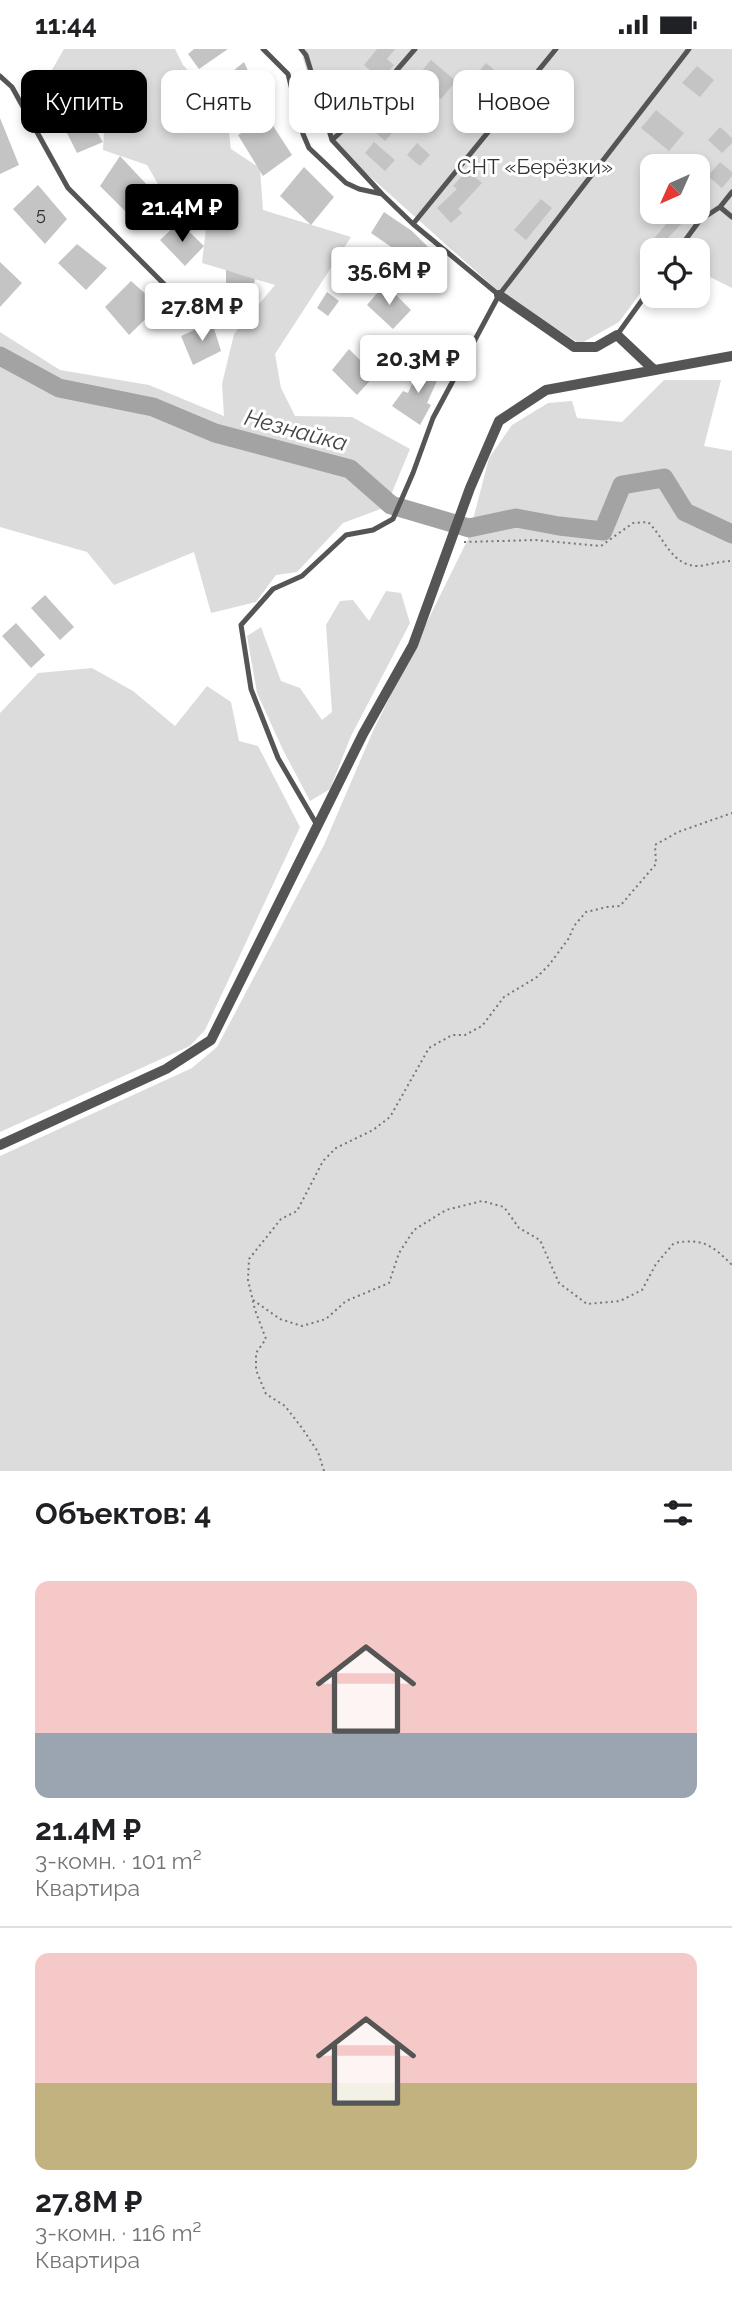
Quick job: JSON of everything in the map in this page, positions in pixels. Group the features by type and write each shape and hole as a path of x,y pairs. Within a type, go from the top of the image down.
{"street":[{"path":"499,295 574,347 596,347 617,335 654,370"},
{"path":"0,1145 166,1069 211,1040 363,734 413,645 470,488 499,421 546,390 732,356"}],"lane":[{"path":"263,49 288,74 309,148 346,183 382,194"},
{"path":"301,49 306,55 332,140 413,224 499,295"},
{"path":"332,140 352,123 415,49"},
{"path":"413,224 556,49"},
{"path":"318,827 278,758 251,688 241,625 273,589 302,576 346,535 373,530 393,519 433,418 499,295 689,49"},
{"path":"0,76 12,87 68,188 167,287"},
{"path":"687,238 700,220 720,207 732,191"},
{"path":"720,207 732,217"},
{"path":"617,335 640,303"}],"path":[{"path":"450,543 536,541 601,546 633,523 648,522 675,558 696,566 732,561"},
{"path":"324,1471 318,1452 302,1428 285,1406 266,1394 256,1370 256,1353 266,1339 248,1280 249,1259 281,1219 297,1211 323,1161 336,1148 373,1130 390,1117 429,1048 452,1035 465,1035 482,1026 505,997 537,977 549,965 586,912 620,906 656,864 655,845 678,832 732,813"},
{"path":"253,1300 280,1319 302,1326 326,1319 346,1301 389,1283 400,1253 414,1230 446,1210 482,1201 504,1207 519,1228 541,1240 559,1283 587,1304 620,1301 642,1290 656,1264 674,1243 694,1240 717,1249 732,1265"}],"green space":[{"path":"64,49 175,49 188,70 161,70 161,133 229,133 231,149 260,168 263,210 351,237 275,354 281,388 295,416 352,417 410,449 386,507 343,523 297,572 276,575 256,602 211,613 194,552 114,585 87,552 0,527 0,332 60,370 149,385 224,416 222,384 234,334 275,285 202,263 207,220 166,198 147,165 103,150 104,133 147,133 147,70 52,70"},
{"name":"СНТ «Берёзки»","path":"300,49 732,49 732,288 710,277 710,238 640,238 640,294 619,322 580,344 497,290 339,149 327,133 439,133 439,70 306,70"},
{"path":"664,380 721,380 704,446 732,451 732,1471 0,1471 0,1156 192,1068 217,1047 324,845 373,731 468,539 489,458 512,425 548,403 572,401 577,418 622,422"},
{"path":"386,591 401,593 410,623 351,736 330,789 310,801 257,693 247,636 261,627 281,681 300,688 322,720 332,712 326,625 340,601 353,600 369,621"},
{"path":"92,668 133,691 175,726 207,686 231,702 239,741 258,746 300,827 205,1030 190,1046 0,1132 0,713 38,673"}],"building":[{"path":"194,49 228,49 199,69 188,54"},
{"path":"377,49 395,49 387,59 394,65 390,70 370,70 364,65"},
{"path":"431,60 453,78 453,85 441,99 439,70 423,70"},
{"path":"244,62 248,70 234,70"},
{"path":"486,63 495,70 480,70"},
{"path":"697,66 714,80 700,97 682,83"},
{"path":"656,110 684,133 669,151 641,128"},
{"path":"0,118 19,165 0,174"},
{"path":"720,127 732,138 732,143 722,153 708,140"},
{"path":"275,129 292,155 263,176 238,135 275,133"},
{"path":"67,133 98,133 103,142 77,153"},
{"path":"376,133 392,133 385,141"},
{"path":"374,142 395,160 385,171 365,153"},
{"path":"417,143 430,155 420,166 407,155"},
{"path":"120,156 149,187 127,213 100,186"},
{"path":"720,162 732,172 732,176 722,188 710,178 710,174"},
{"path":"304,167 334,197 311,225 280,196"},
{"path":"467,170 482,183 458,209 462,213 451,223 437,208 457,189 453,186"},
{"path":"38,185 67,219 45,244 13,209"},
{"path":"541,199 552,208 526,240 514,230"},
{"path":"384,212 412,231 442,261 424,281 398,256 400,253 371,233"},
{"path":"179,222 204,246 185,266 160,240"},
{"path":"666,224 681,224 668,238 654,238"},
{"path":"77,244 107,268 86,290 58,263"},
{"path":"0,262 22,283 0,307"},
{"path":"226,270 255,279 248,317 226,315"},
{"path":"131,281 159,306 129,335 105,307"},
{"path":"385,284 411,310 393,329 367,305"},
{"path":"327,292 339,301 328,316 317,308"},
{"path":"212,322 221,351 193,365 181,336"},
{"path":"349,349 375,375 357,395 332,370"},
{"path":"422,363 441,372 427,403 431,405 420,425 392,406 403,391 408,393"},
{"path":"45,595 74,627 60,640 31,608"},
{"path":"16,623 45,655 31,668 2,636"}],"waterway":[{"name":"Незнайка","path":"0,356 59,388 153,407 215,433 350,469 391,505 469,528 516,518 603,531 622,485 664,478 685,512 732,534"}]}
